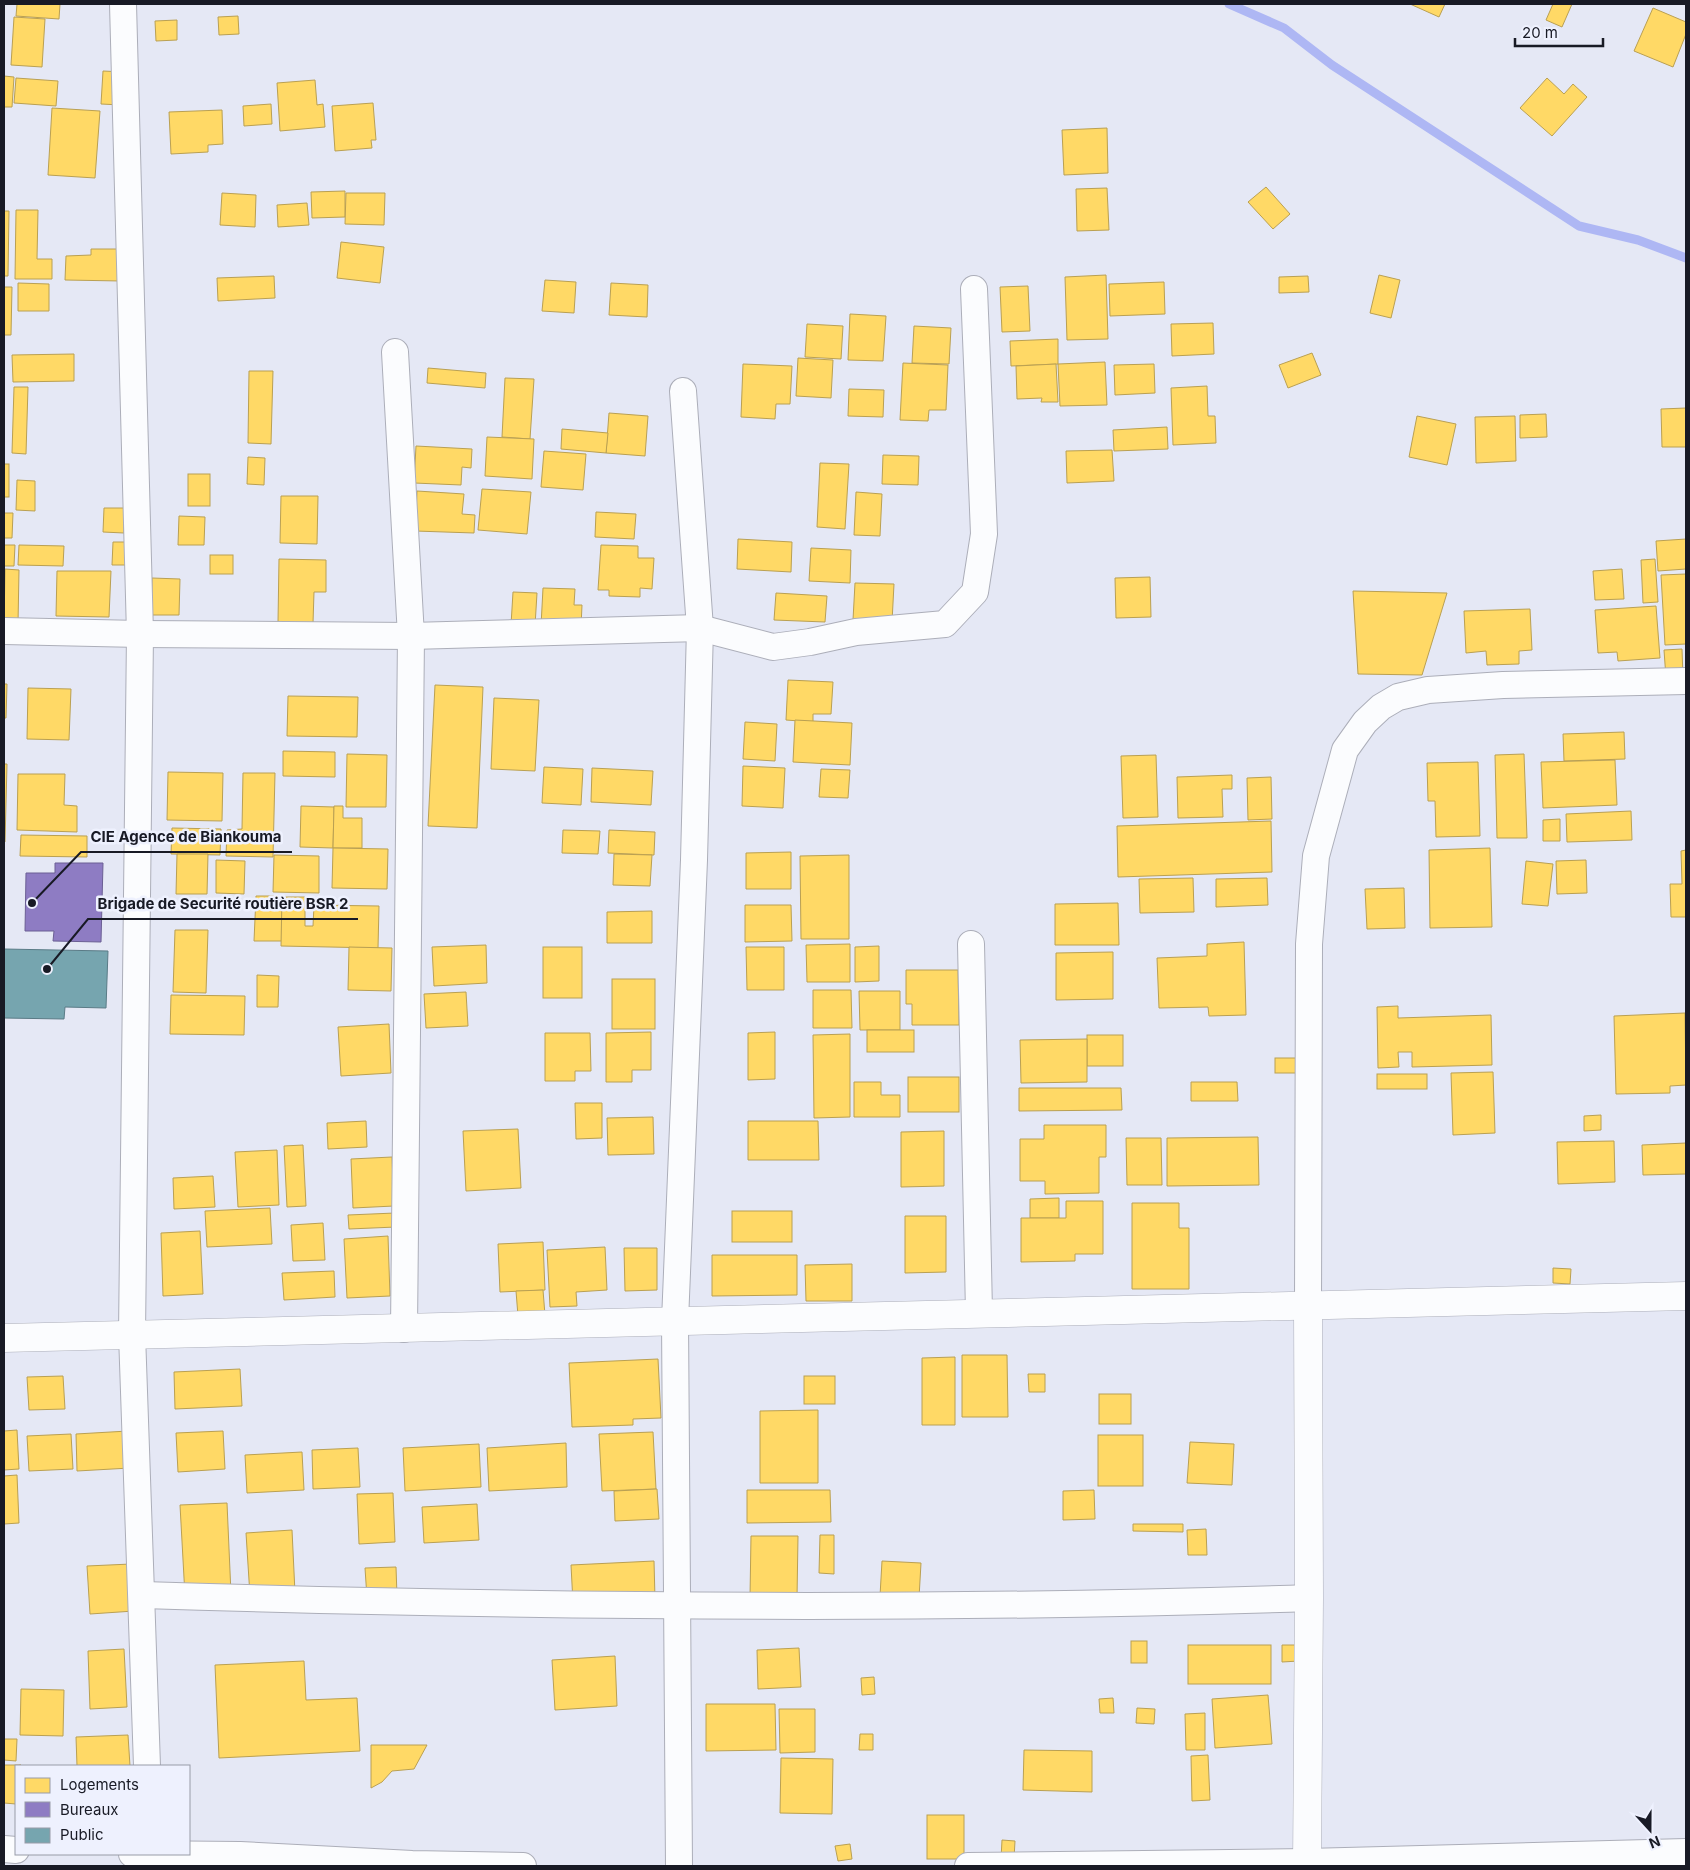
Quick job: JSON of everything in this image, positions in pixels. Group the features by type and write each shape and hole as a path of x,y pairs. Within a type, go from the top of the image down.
{"street":[{"path":"123,4 140,634 132,1334 143,1595 147,1765"},
{"path":"4,631 410,636 700,628 773,647 801,644 856,632 945,624 976,592 984,534 974,289"},
{"path":"396,352 410,636 404,1329"},
{"path":"679,1866 679,1606 675,1321 694,860 700,628 683,391"},
{"path":"1306,1864 1309,1598 1309,944 1316,856 1345,750 1365,722 1381,707 1398,697 1428,690 1503,684 1686,681"},
{"path":"971,944 979,1312"},
{"path":"4,1338 404,1329 979,1312 1686,1296"},
{"path":"143,1595 679,1606 1190,1602 1309,1598"},
{"path":"968,1866 1306,1864 1686,1852"},
{"path":"190,1854 240,1855 412,1865 523,1866"}],"building: Logements":[{"path":"17,4 60,4 59,19 16,16"},
{"path":"1410,4 1445,4 1439,17"},
{"path":"1553,4 1572,4 1562,27 1546,20"},
{"path":"1653,8 1686,22 1686,34 1673,67 1634,51"},
{"path":"238,16 239,34 219,35 218,17"},
{"path":"14,17 45,19 42,67 11,65"},
{"path":"177,20 177,40 156,41 155,21"},
{"path":"103,71 124,72 121,105 101,104"},
{"path":"4,76 14,77 12,107 4,107"},
{"path":"16,78 58,81 56,106 14,103"},
{"path":"1547,78 1564,94 1573,84 1587,97 1552,136 1520,108"},
{"path":"315,80 317,105 323,104 325,127 280,131 277,83"},
{"path":"373,103 376,140 371,140 372,148 335,151 332,106"},
{"path":"271,104 272,124 244,126 243,106"},
{"path":"52,108 100,111 95,178 48,175"},
{"path":"222,110 223,144 208,145 208,152 171,154 169,112"},
{"path":"1107,128 1108,173 1064,175 1062,130"},
{"path":"1266,187 1290,214 1273,229 1248,202"},
{"path":"1107,188 1109,230 1077,231 1076,189"},
{"path":"345,191 345,217 312,218 311,192"},
{"path":"222,193 256,195 255,227 220,225"},
{"path":"346,193 385,193 384,225 345,224"},
{"path":"307,203 309,225 278,227 277,205"},
{"path":"16,210 38,210 37,259 52,259 52,279 15,279"},
{"path":"4,211 9,211 8,276 4,276"},
{"path":"341,242 384,247 380,283 337,278"},
{"path":"91,249 122,249 121,281 65,280 66,256 91,255"},
{"path":"1106,275 1108,339 1067,340 1065,277"},
{"path":"1379,275 1400,280 1391,318 1370,313"},
{"path":"274,276 275,298 218,301 217,278"},
{"path":"1308,276 1309,292 1279,293 1279,277"},
{"path":"545,280 576,282 574,313 542,311"},
{"path":"1164,282 1165,314 1110,316 1109,284"},
{"path":"18,283 49,284 49,311 18,311"},
{"path":"611,283 648,285 647,317 609,315"},
{"path":"1028,286 1030,331 1002,332 1000,287"},
{"path":"4,287 12,287 11,335 4,335"},
{"path":"850,314 886,316 883,361 848,360"},
{"path":"1213,323 1214,354 1172,356 1171,324"},
{"path":"807,324 843,326 841,359 805,357"},
{"path":"914,326 951,328 949,364 912,363"},
{"path":"1058,339 1058,364 1011,366 1010,341"},
{"path":"1312,353 1321,375 1288,388 1279,365"},
{"path":"74,354 74,381 13,382 12,355"},
{"path":"798,358 833,360 831,398 796,396"},
{"path":"1105,362 1107,405 1060,406 1058,364"},
{"path":"903,363 948,365 946,410 929,410 928,421 900,420"},
{"path":"743,364 792,366 790,404 776,404 775,419 741,417"},
{"path":"1056,364 1058,402 1041,402 1042,398 1017,399 1016,366"},
{"path":"1154,364 1155,393 1115,395 1114,365"},
{"path":"428,368 486,373 485,388 427,383"},
{"path":"249,371 273,371 271,444 248,443"},
{"path":"505,378 534,379 530,439 502,437"},
{"path":"1207,386 1208,416 1215,416 1216,443 1173,445 1171,388"},
{"path":"14,387 28,387 26,454 12,453"},
{"path":"849,389 884,390 883,417 848,416"},
{"path":"1686,408 1686,447 1662,447 1661,409"},
{"path":"609,413 648,416 645,456 606,453"},
{"path":"1546,414 1547,437 1520,438 1520,415"},
{"path":"1417,416 1456,424 1447,465 1409,457"},
{"path":"1515,416 1516,461 1476,463 1475,417"},
{"path":"1167,427 1168,449 1114,451 1113,430"},
{"path":"562,429 608,433 606,453 561,449"},
{"path":"487,437 534,439 532,479 485,476"},
{"path":"416,446 472,449 471,468 462,467 461,485 414,483"},
{"path":"1112,450 1114,481 1067,483 1066,451"},
{"path":"544,451 586,454 583,490 541,487"},
{"path":"883,455 919,456 918,485 882,484"},
{"path":"248,457 265,458 264,485 247,484"},
{"path":"820,463 849,464 845,529 817,527"},
{"path":"4,464 9,464 9,497 4,497"},
{"path":"188,474 210,474 210,506 188,506"},
{"path":"17,480 35,481 35,511 16,510"},
{"path":"482,489 531,492 527,534 478,530"},
{"path":"417,491 464,494 462,514 475,515 474,533 415,531"},
{"path":"856,492 882,494 880,536 854,535"},
{"path":"281,496 318,496 317,544 280,543"},
{"path":"104,508 124,508 124,533 103,532"},
{"path":"596,512 636,514 634,539 595,537"},
{"path":"4,513 13,513 12,538 4,538"},
{"path":"179,516 205,517 204,545 178,545"},
{"path":"738,539 792,542 791,572 737,569"},
{"path":"1686,539 1686,569 1658,571 1656,541"},
{"path":"113,542 127,542 126,565 112,565"},
{"path":"4,545 15,545 14,566 4,566"},
{"path":"19,545 64,546 63,566 18,565"},
{"path":"601,545 638,546 638,558 654,558 652,589 640,588 640,597 609,596 609,590 598,590"},
{"path":"811,548 851,550 850,583 809,581"},
{"path":"210,555 233,555 233,574 210,574"},
{"path":"279,559 326,560 326,592 314,592 313,623 278,622"},
{"path":"1655,559 1658,602 1643,603 1641,560"},
{"path":"5,569 19,570 18,624 4,624"},
{"path":"1622,569 1624,599 1595,600 1593,571"},
{"path":"57,571 111,571 109,617 56,616"},
{"path":"1686,574 1686,644 1665,645 1661,575"},
{"path":"1150,577 1151,617 1116,618 1115,578"},
{"path":"152,578 180,579 179,615 151,615"},
{"path":"855,583 894,584 892,622 853,620"},
{"path":"543,588 575,589 574,605 582,605 581,627 541,626"},
{"path":"1353,591 1447,593 1422,675 1358,674"},
{"path":"513,592 537,593 535,626 511,625"},
{"path":"776,593 827,596 825,622 774,620"},
{"path":"1656,606 1660,658 1618,661 1617,652 1598,653 1595,610"},
{"path":"1530,609 1532,650 1519,651 1519,664 1487,665 1486,651 1466,653 1464,611"},
{"path":"1682,649 1683,677 1666,678 1664,650"},
{"path":"788,680 833,682 831,714 813,714 813,722 786,720"},
{"path":"4,684 7,684 6,718 4,718"},
{"path":"435,685 483,687 477,828 428,826"},
{"path":"28,688 71,689 69,740 27,739"},
{"path":"288,696 358,697 357,737 287,736"},
{"path":"494,698 539,700 535,771 491,769"},
{"path":"795,720 852,723 850,765 793,762"},
{"path":"745,722 777,724 775,761 743,759"},
{"path":"1624,732 1625,759 1564,761 1563,734"},
{"path":"283,751 335,752 335,777 283,776"},
{"path":"347,754 387,755 386,807 346,807"},
{"path":"1524,754 1527,838 1497,838 1495,755"},
{"path":"1156,755 1158,817 1123,818 1121,756"},
{"path":"1615,760 1617,805 1543,808 1541,762"},
{"path":"1478,762 1480,836 1436,837 1435,801 1428,801 1427,763"},
{"path":"4,764 7,764 5,842 4,842"},
{"path":"743,766 785,768 783,808 742,806"},
{"path":"544,767 583,769 581,805 542,803"},
{"path":"592,768 653,771 651,805 591,802"},
{"path":"821,769 850,770 848,798 819,797"},
{"path":"168,772 223,773 222,821 167,820"},
{"path":"243,773 275,773 273,857 226,856 227,830 242,829"},
{"path":"18,774 65,774 64,805 77,806 77,832 17,830"},
{"path":"1232,775 1232,789 1222,789 1223,817 1178,818 1177,777"},
{"path":"1271,777 1272,819 1248,820 1247,778"},
{"path":"301,806 334,807 333,848 300,847"},
{"path":"334,806 343,806 343,818 362,818 362,848 333,848"},
{"path":"1631,811 1632,840 1567,842 1566,814"},
{"path":"1560,819 1560,841 1543,841 1543,820"},
{"path":"1271,821 1272,872 1118,877 1117,826"},
{"path":"172,828 221,829 220,855 171,854"},
{"path":"563,830 600,831 598,854 562,853"},
{"path":"609,830 655,832 654,855 608,853"},
{"path":"21,835 87,836 87,857 20,856"},
{"path":"333,848 388,849 387,889 332,888"},
{"path":"1490,848 1492,927 1430,928 1429,850"},
{"path":"1686,850 1686,917 1671,917 1670,884 1682,884 1681,851"},
{"path":"791,852 791,889 746,889 746,853"},
{"path":"177,854 208,854 207,894 176,894"},
{"path":"614,854 652,855 650,886 613,885"},
{"path":"274,855 319,856 319,893 273,892"},
{"path":"849,855 849,939 801,939 800,856"},
{"path":"216,860 245,861 244,894 216,893"},
{"path":"1586,860 1587,893 1557,894 1556,861"},
{"path":"1526,861 1553,864 1548,906 1522,904"},
{"path":"1193,878 1194,912 1140,913 1139,879"},
{"path":"1267,878 1268,905 1216,907 1216,879"},
{"path":"1404,888 1405,928 1367,929 1365,889"},
{"path":"256,896 282,896 282,941 254,941"},
{"path":"282,897 305,897 305,926 313,926 314,905 379,906 378,948 281,946"},
{"path":"1118,903 1119,945 1055,945 1055,904"},
{"path":"745,905 791,905 792,941 745,942"},
{"path":"652,911 652,943 607,943 607,912"},
{"path":"175,930 208,930 206,993 173,992"},
{"path":"1244,942 1246,1015 1209,1016 1208,1007 1159,1008 1157,958 1207,956 1207,944"},
{"path":"850,944 850,982 807,982 806,945"},
{"path":"486,945 487,983 434,986 432,947"},
{"path":"879,946 879,981 855,982 855,947"},
{"path":"349,947 392,948 391,991 348,990"},
{"path":"543,947 582,947 582,998 543,998"},
{"path":"746,947 784,947 784,990 747,990"},
{"path":"1113,952 1113,999 1056,1000 1056,953"},
{"path":"906,970 958,970 959,1025 912,1025 912,1004 906,1004"},
{"path":"257,975 279,976 278,1007 257,1007"},
{"path":"612,979 655,979 655,1029 612,1029"},
{"path":"813,990 851,990 852,1028 813,1028"},
{"path":"859,991 900,991 900,1030 860,1030"},
{"path":"466,992 468,1026 426,1028 424,994"},
{"path":"171,995 245,996 244,1035 170,1034"},
{"path":"1398,1006 1398,1018 1491,1015 1492,1065 1412,1067 1412,1052 1398,1052 1399,1067 1378,1068 1377,1007"},
{"path":"1685,1013 1686,1085 1670,1086 1670,1093 1616,1094 1614,1016"},
{"path":"389,1024 391,1073 341,1076 338,1027"},
{"path":"867,1030 914,1030 914,1052 867,1052"},
{"path":"651,1032 651,1070 632,1070 632,1082 606,1082 606,1033"},
{"path":"775,1032 775,1079 748,1080 748,1033"},
{"path":"545,1033 590,1033 591,1071 575,1071 575,1081 545,1081"},
{"path":"850,1034 850,1117 814,1118 813,1035"},
{"path":"1087,1035 1123,1035 1123,1066 1087,1066"},
{"path":"1087,1039 1087,1082 1021,1083 1020,1040"},
{"path":"1275,1058 1297,1058 1297,1073 1275,1073"},
{"path":"1493,1072 1495,1133 1453,1135 1451,1073"},
{"path":"1377,1074 1427,1074 1427,1089 1377,1089"},
{"path":"908,1077 959,1077 959,1112 908,1112"},
{"path":"854,1082 881,1082 881,1095 900,1095 900,1117 854,1117"},
{"path":"1191,1082 1237,1082 1238,1101 1191,1101"},
{"path":"1019,1088 1121,1088 1122,1110 1019,1111"},
{"path":"575,1103 602,1103 602,1138 576,1139"},
{"path":"1601,1115 1601,1130 1584,1131 1584,1116"},
{"path":"653,1117 654,1154 608,1155 607,1118"},
{"path":"366,1121 367,1147 328,1149 327,1123"},
{"path":"748,1121 818,1121 819,1160 748,1160"},
{"path":"1044,1125 1106,1125 1106,1157 1099,1157 1099,1193 1045,1194 1045,1181 1020,1181 1020,1139 1044,1139"},
{"path":"518,1129 521,1188 466,1191 463,1131"},
{"path":"944,1131 944,1186 901,1187 901,1132"},
{"path":"1258,1137 1259,1185 1167,1186 1167,1138"},
{"path":"1126,1138 1161,1138 1162,1185 1127,1185"},
{"path":"1614,1141 1615,1182 1558,1184 1557,1142"},
{"path":"1686,1143 1686,1174 1643,1175 1642,1145"},
{"path":"303,1145 306,1206 287,1207 284,1146"},
{"path":"277,1150 279,1205 238,1207 235,1152"},
{"path":"392,1157 394,1206 353,1208 351,1159"},
{"path":"213,1176 215,1207 174,1209 173,1178"},
{"path":"1059,1198 1059,1218 1030,1218 1030,1199"},
{"path":"1066,1201 1103,1201 1103,1254 1075,1254 1075,1261 1021,1262 1021,1218 1066,1218"},
{"path":"1132,1203 1179,1203 1179,1228 1189,1228 1189,1289 1132,1289"},
{"path":"270,1208 272,1244 207,1247 205,1211"},
{"path":"732,1211 792,1211 792,1242 732,1242"},
{"path":"395,1213 396,1227 349,1229 348,1215"},
{"path":"905,1216 946,1216 946,1272 905,1273"},
{"path":"323,1223 325,1260 293,1261 291,1225"},
{"path":"200,1231 203,1294 163,1296 161,1233"},
{"path":"388,1236 390,1296 347,1298 344,1239"},
{"path":"543,1242 545,1290 500,1292 498,1244"},
{"path":"605,1247 607,1290 576,1292 577,1306 550,1307 547,1250"},
{"path":"624,1248 657,1248 657,1290 625,1291"},
{"path":"712,1255 797,1255 797,1295 712,1296"},
{"path":"852,1264 852,1301 806,1301 805,1265"},
{"path":"1553,1268 1571,1269 1570,1284 1553,1283"},
{"path":"334,1271 335,1297 284,1300 282,1273"},
{"path":"543,1290 545,1315 518,1316 516,1291"},
{"path":"962,1355 1007,1355 1008,1417 962,1417"},
{"path":"955,1357 955,1425 922,1425 922,1358"},
{"path":"658,1359 661,1418 633,1419 633,1425 572,1427 569,1363"},
{"path":"240,1369 242,1406 175,1409 174,1372"},
{"path":"1028,1374 1045,1374 1045,1392 1029,1392"},
{"path":"63,1376 65,1409 29,1410 27,1377"},
{"path":"804,1376 835,1376 835,1404 804,1404"},
{"path":"1099,1394 1131,1394 1131,1424 1099,1424"},
{"path":"818,1410 818,1483 760,1483 760,1411"},
{"path":"17,1430 19,1469 4,1470 4,1431"},
{"path":"128,1431 130,1468 77,1471 76,1434"},
{"path":"223,1431 225,1469 178,1472 176,1433"},
{"path":"653,1432 656,1489 602,1491 599,1434"},
{"path":"71,1434 73,1469 29,1471 27,1436"},
{"path":"1098,1435 1143,1435 1143,1486 1098,1486"},
{"path":"1190,1442 1234,1444 1232,1485 1187,1483"},
{"path":"566,1443 567,1487 489,1491 487,1448"},
{"path":"479,1444 481,1487 405,1491 403,1448"},
{"path":"358,1448 360,1487 313,1489 312,1450"},
{"path":"302,1452 304,1490 247,1493 245,1455"},
{"path":"17,1475 19,1523 4,1524 4,1476"},
{"path":"657,1489 659,1519 615,1521 614,1491"},
{"path":"747,1490 830,1490 831,1522 747,1523"},
{"path":"1094,1490 1095,1519 1063,1520 1063,1491"},
{"path":"393,1493 395,1542 359,1544 357,1494"},
{"path":"227,1503 231,1594 185,1596 180,1505"},
{"path":"477,1504 479,1540 424,1543 422,1507"},
{"path":"1133,1524 1183,1524 1183,1532 1133,1531"},
{"path":"1206,1529 1207,1555 1188,1555 1187,1530"},
{"path":"292,1530 295,1593 250,1596 246,1533"},
{"path":"820,1535 834,1535 834,1574 819,1573"},
{"path":"751,1536 798,1536 797,1598 750,1597"},
{"path":"654,1561 655,1599 573,1603 571,1565"},
{"path":"882,1561 921,1563 919,1598 880,1596"},
{"path":"131,1564 134,1611 90,1614 87,1566"},
{"path":"396,1567 397,1596 367,1598 365,1568"},
{"path":"1131,1641 1147,1641 1147,1663 1131,1663"},
{"path":"1188,1645 1271,1645 1271,1684 1188,1684"},
{"path":"1282,1645 1299,1645 1299,1661 1282,1662"},
{"path":"799,1648 801,1687 758,1689 757,1650"},
{"path":"124,1649 127,1707 90,1709 88,1651"},
{"path":"615,1656 617,1706 555,1710 552,1660"},
{"path":"304,1661 306,1700 357,1698 360,1751 219,1758 215,1665"},
{"path":"874,1677 875,1694 862,1695 861,1678"},
{"path":"21,1689 64,1690 63,1736 20,1735"},
{"path":"1268,1695 1272,1744 1215,1748 1212,1699"},
{"path":"1113,1698 1114,1713 1100,1713 1099,1699"},
{"path":"706,1704 775,1704 776,1750 706,1751"},
{"path":"1137,1708 1155,1709 1154,1724 1136,1723"},
{"path":"779,1709 815,1709 815,1752 780,1753"},
{"path":"1205,1713 1205,1750 1186,1750 1185,1714"},
{"path":"860,1734 873,1734 873,1750 859,1750"},
{"path":"128,1735 130,1765 77,1765 76,1737"},
{"path":"4,1739 17,1739 16,1761 4,1760"},
{"path":"371,1745 427,1745 414,1769 392,1771 382,1782 371,1788"},
{"path":"1024,1750 1092,1751 1092,1792 1023,1790"},
{"path":"1208,1755 1210,1800 1192,1801 1191,1756"},
{"path":"781,1758 833,1759 832,1814 780,1813"},
{"path":"4,1765 15,1765 15,1804 4,1803"},
{"path":"927,1815 964,1815 964,1859 927,1859"},
{"path":"1002,1840 1015,1841 1014,1859 1001,1859"},
{"path":"850,1844 852,1859 838,1861 835,1846"}],"building: Bureaux":[{"path":"55,863 103,863 101,942 53,941 54,931 25,931 26,873 55,873"}],"building: Public":[{"path":"4,949 108,951 106,1008 65,1007 64,1019 4,1018"}],"waterway":[{"path":"1229,4 1284,28 1332,65 1579,226 1638,240 1686,258"}],"place":[{"name":"CIE Agence de Biankouma","path":"32,903"},
{"name":"Brigade de Securité routière BSR 2","path":"47,969"}]}
